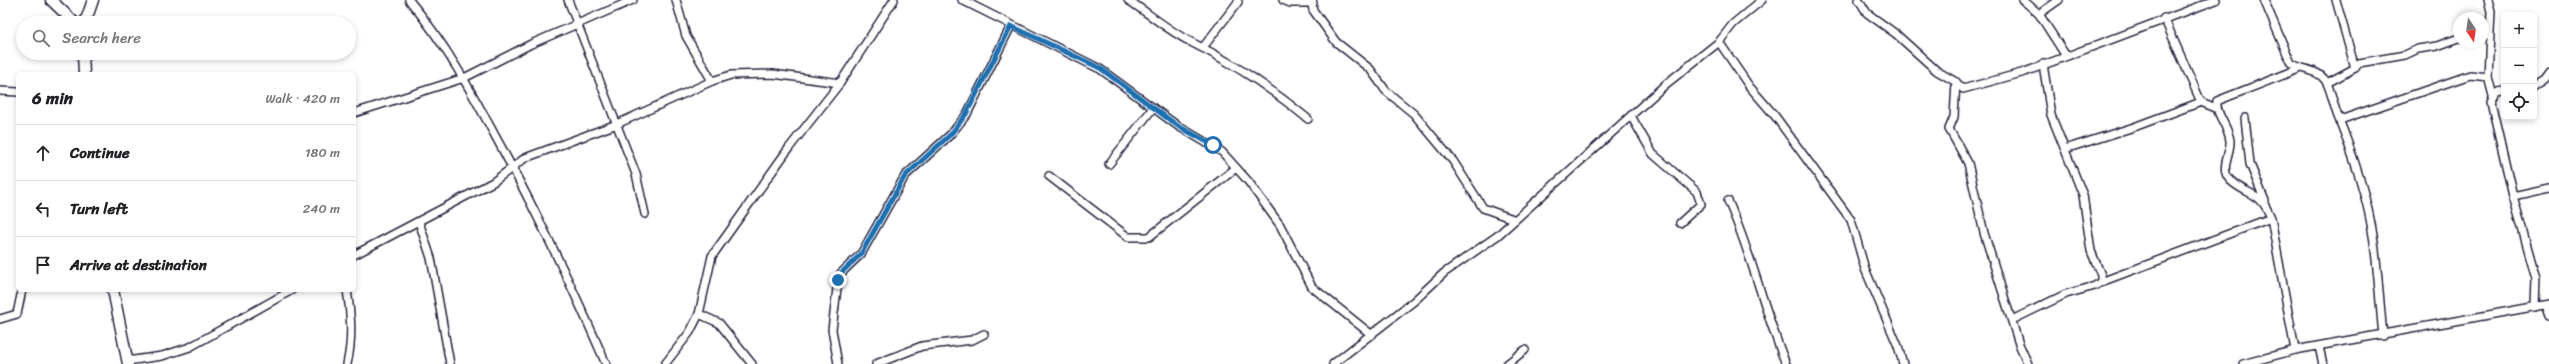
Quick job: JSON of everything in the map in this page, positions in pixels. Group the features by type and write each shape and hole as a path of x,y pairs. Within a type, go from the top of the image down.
{"main road":[{"path":"51,0 67,16"},
{"path":"87,16 93,0"},
{"path":"83,60 84,72"},
{"path":"113,292 128,363"}],"street":[{"path":"409,0 426,20 464,78 567,274 606,364"},
{"path":"568,0 578,25 583,43 636,174 645,214"},
{"path":"356,112 464,78 531,44 633,0"},
{"path":"676,0 686,36 712,81"},
{"path":"665,364 690,332 699,314 712,256 789,148 840,83 894,0"},
{"path":"962,0 1011,26 1100,68 1178,126 1213,145 1248,181 1280,225 1312,287 1372,335"},
{"path":"1128,0 1189,41 1204,46 1278,94 1308,118"},
{"path":"1283,0 1290,3 1312,2 1313,10 1336,42 1370,69 1386,91 1414,114 1453,161 1483,208 1513,219"},
{"path":"1333,364 1372,335 1444,273 1497,236 1513,219 1666,84 1719,42 1733,24 1762,0"},
{"path":"1859,0 1867,13 1937,71 1956,82 1963,90 2066,56 2164,18 2216,0"},
{"path":"2023,0 2039,14 2066,56"},
{"path":"2039,14 2059,0"},
{"path":"2264,0 2291,63 2296,67 2318,74 2327,83 2363,192 2374,242 2383,336"},
{"path":"2336,0 2355,68"},
{"path":"2488,0 2492,11 2488,77 2493,96 2491,102 2513,196 2536,278 2535,307"},
{"path":"1204,46 1238,2"},
{"path":"2164,18 2201,102"},
{"path":"838,364 832,330 838,280 841,273 861,254 905,176 951,134 966,114 1011,26"},
{"path":"2327,83 2355,68 2359,63 2368,60 2405,55 2418,49 2437,46 2453,40"},
{"path":"1719,42 1749,86 1775,116 1851,220 1865,269 1898,346 1903,364"},
{"path":"2043,64 2051,115 2083,195 2091,251 2101,275 2101,282"},
{"path":"2266,204 2260,198 2230,180 2226,175 2225,167 2230,140 2216,108 2217,101 2303,68"},
{"path":"2537,84 2544,80 2549,73"},
{"path":"356,254 493,182 525,158 617,124 712,81 732,75 773,74 840,83"},
{"path":"2340,120 2470,76 2488,77"},
{"path":"1956,82 1954,117 1949,129 1968,163 1984,233 2028,364"},
{"path":"0,91 16,92"},
{"path":"2493,96 2501,92"},
{"path":"2065,149 2134,128 2201,102 2216,108"},
{"path":"1109,164 1153,108"},
{"path":"1631,116 1653,154 1697,192 1701,198 1701,204 1680,223"},
{"path":"2245,118 2250,164 2271,218 2294,350"},
{"path":"1049,176 1128,237 1149,237 1236,168"},
{"path":"2513,196 2549,188"},
{"path":"1728,201 1740,228 1773,332 1786,364"},
{"path":"2012,320 2066,294 2095,286 2101,282 2271,218"},
{"path":"419,222 431,258 450,364"},
{"path":"0,319 17,314 22,292"},
{"path":"128,363 162,356 190,347 288,292"},
{"path":"347,292 351,315 352,339 347,364"},
{"path":"2243,364 2294,350 2383,336 2547,305 2549,316"},
{"path":"699,314 719,323 752,364"},
{"path":"876,364 922,346 972,340 984,334"},
{"path":"2319,347 2323,364"},
{"path":"1507,364 1525,350"}],"route":[{"path":"838,280 841,273 861,254 886,207 905,176 923,157 951,134 966,114 983,86 1011,26 1100,68 1178,126 1213,145"}]}
